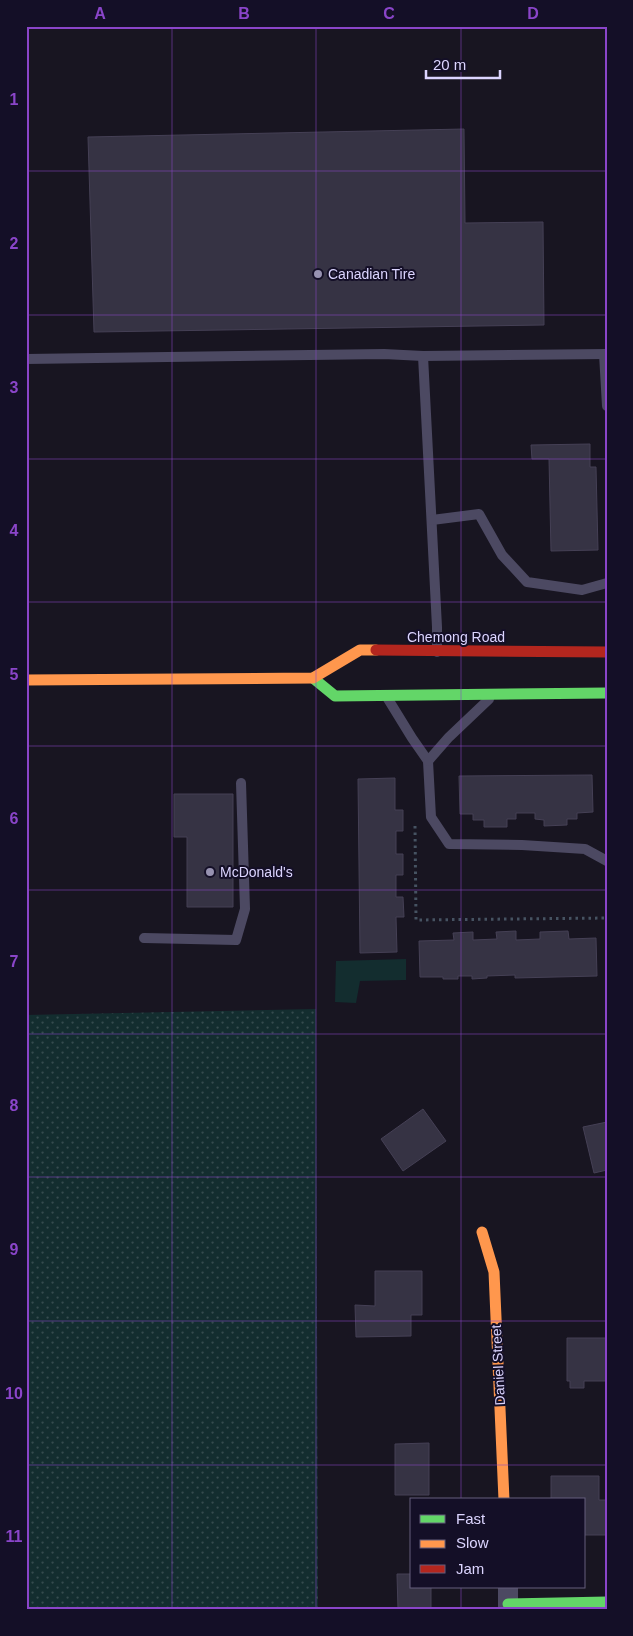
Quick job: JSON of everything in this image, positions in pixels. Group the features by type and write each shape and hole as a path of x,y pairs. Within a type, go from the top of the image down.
{"main road":[{"name":"Chemong Road","path":"313,678 360,650 607,652"},
{"path":"26,680 313,678 334,696 607,693"},
{"name":"Daniel Street","path":"482,1232 494,1272 504,1498"},
{"path":"508,1600 607,1602"}],"lane":[{"path":"26,359 384,354 423,356 606,354 607,406"},
{"path":"423,356 437,652"},
{"path":"432,520 479,514 502,554 527,582 582,590 607,583"},
{"path":"428,761 449,737 495,694"},
{"path":"386,696 428,761 431,817 449,844 522,845 585,849 607,861"},
{"path":"144,938 236,940 245,909 241,783"}],"path":[{"path":"414,818 416,920 607,918"}],"green space":[{"path":"406,959 406,980 360,981 356,1003 335,1002 336,961"},
{"path":"316,1009 318,1610 26,1610 26,1015"}],"building":[{"name":"Canadian Tire","path":"464,129 465,223 543,222 544,325 94,332 88,137"},
{"path":"590,444 590,467 596,467 598,550 551,551 549,459 532,459 531,445"},
{"path":"592,775 593,812 577,813 577,819 567,819 567,825 544,826 544,820 535,819 535,813 516,813 516,819 507,819 507,827 484,827 484,820 473,820 473,814 460,814 459,776"},
{"path":"395,778 395,810 403,810 403,831 396,831 396,854 403,854 403,875 396,875 396,897 403,897 404,917 396,917 397,952 360,953 358,779"},
{"name":"McDonald's","path":"174,794 233,794 233,907 187,907 187,837 174,837"},
{"path":"516,931 516,940 540,939 540,932 568,931 569,939 596,938 597,976 515,978 515,975 487,976 487,978 472,979 472,976 458,976 458,979 420,977 419,941 454,940 453,933 473,932 473,940 497,939 496,932"},
{"path":"423,1109 446,1141 403,1171 381,1139"},
{"path":"607,1122 607,1170 594,1173 583,1127"},
{"path":"375,1271 422,1271 422,1315 411,1315 411,1336 356,1337 355,1305 375,1306"},
{"path":"567,1338 607,1338 607,1381 584,1381 584,1388 570,1388 570,1381 567,1381"},
{"path":"429,1443 429,1495 395,1495 395,1444"},
{"path":"551,1476 599,1476 599,1500 607,1500 607,1535 586,1535 586,1498 551,1498"},
{"path":"397,1574 410,1574 410,1588 431,1588 431,1610 398,1610"}],"traffic: fast":[{"path":"313,678 335,696 607,693"},
{"path":"508,1604 607,1602"}],"traffic: slow":[{"path":"26,680 313,678 360,650 376,650"},
{"path":"482,1232 494,1272 504,1498"}],"traffic: jam":[{"path":"376,650 607,652"}],"place":[{"name":"Canadian Tire","path":"318,274"},
{"name":"McDonald's","path":"210,872"}]}
